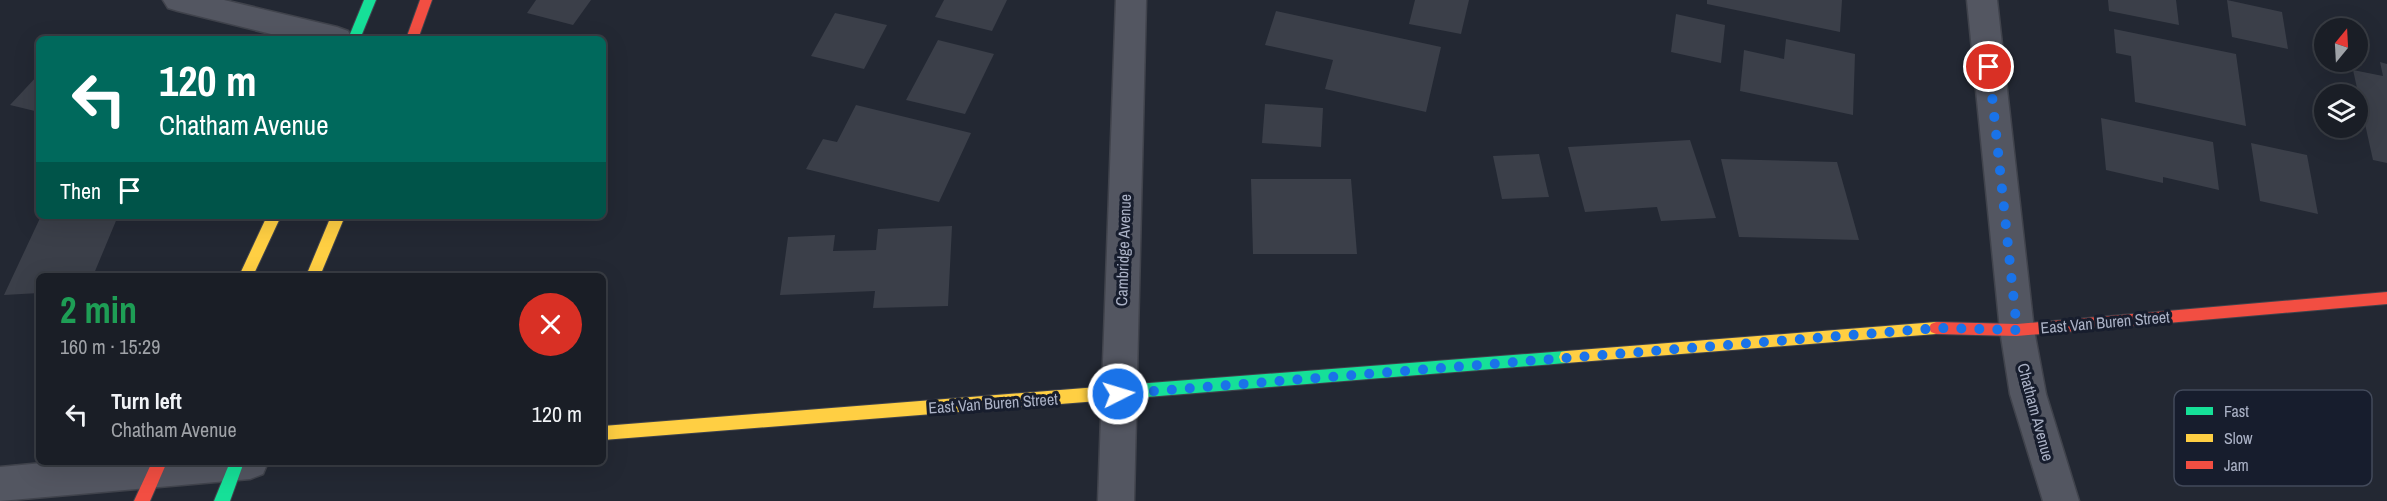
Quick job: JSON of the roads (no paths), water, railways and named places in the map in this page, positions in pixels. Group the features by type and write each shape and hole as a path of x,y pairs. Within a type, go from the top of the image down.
{"street":[{"path":"178,0 325,36"},
{"path":"355,36 370,0"},
{"path":"412,36 426,0"},
{"name":"Cambridge Avenue","path":"1116,501 1131,0"},
{"name":"Chatham Avenue","path":"1982,0 2017,330 2028,394 2061,501"},
{"path":"247,273 273,219"},
{"path":"314,273 337,219"},
{"name":"East Van Buren Street","path":"606,433 1939,328 2017,330 2387,298"},
{"path":"0,484 152,478 224,465"},
{"path":"222,501 240,465"}]}
